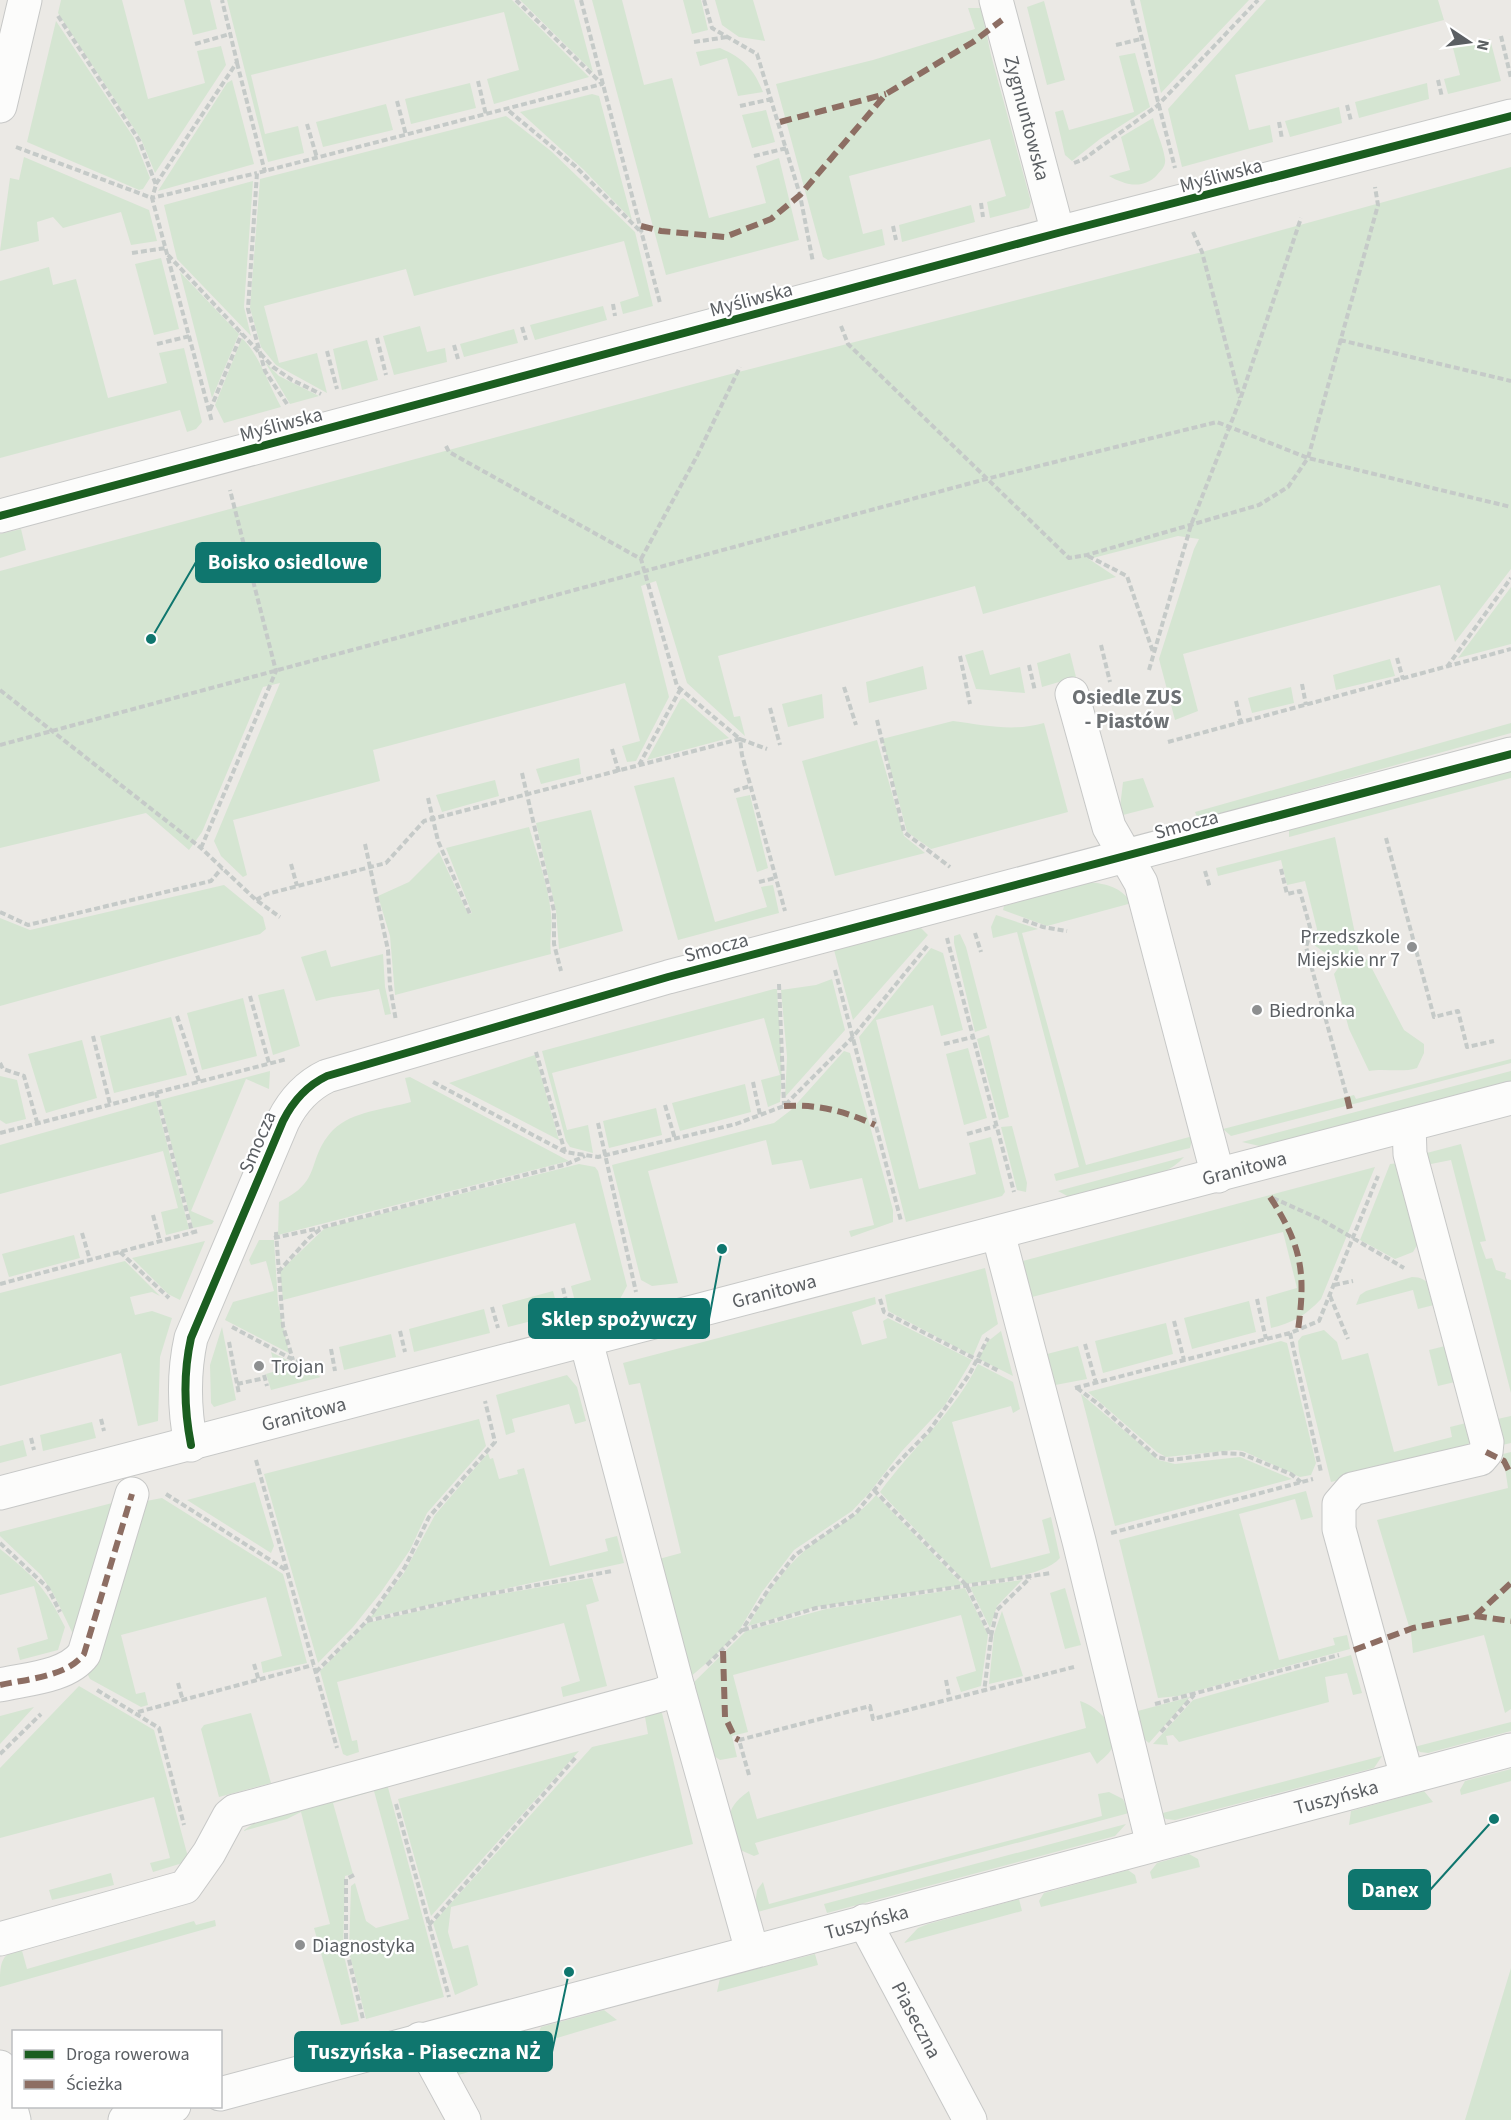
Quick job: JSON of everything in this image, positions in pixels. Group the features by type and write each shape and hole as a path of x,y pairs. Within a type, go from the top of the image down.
{"street":[{"path":"0,106 25,0"},
{"name":"Zygmuntowska","path":"996,0 1059,233"},
{"name":"Myśliwska","path":"0,516 1184,201 1360,141 1511,116"},
{"path":"1072,694 1109,827 1141,883 1218,1176"},
{"name":"Smocza","path":"191,1445 186,1419 185,1368 191,1338 292,1102 315,1081 657,980 781,936 825,935 1511,754"},
{"name":"Granitowa","path":"0,1493 191,1445 578,1328 998,1233 1511,1098"},
{"path":"1407,1778 1339,1529 1339,1504 1352,1489 1480,1459 1486,1452 1487,1442 1410,1154 1409,1125"},
{"path":"998,1233 1153,1845"},
{"path":"578,1328 753,1951"},
{"path":"0,1685 76,1664 84,1654 132,1494"},
{"path":"0,1939 185,1887 209,1853 229,1816 236,1811 576,1716 660,1695 678,1688"},
{"name":"Tuszyńska","path":"222,2093 1511,1750"},
{"name":"Piaseczna","path":"864,1921 970,2120"},
{"path":"420,2039 464,2120"},
{"path":"0,2067 14,2120"},
{"path":"125,2120 167,2108"}],"path":[{"path":"222,0 265,172"},
{"path":"516,0 602,84"},
{"path":"581,0 661,310"},
{"path":"1132,0 1157,106 1173,154 1177,181 1202,252 1240,400"},
{"path":"1042,170 1062,168 1084,159 1157,106 1258,0"},
{"path":"57,13 139,140 156,185"},
{"path":"195,44 230,34"},
{"path":"1501,36 1511,78"},
{"path":"694,42 727,37"},
{"path":"1116,45 1141,39"},
{"path":"201,848 276,671 210,411 152,198 156,185 237,62"},
{"path":"1438,80 1443,104"},
{"path":"478,81 486,115"},
{"path":"16,147 152,198 317,159 602,84"},
{"path":"740,105 772,99"},
{"path":"397,101 406,135"},
{"path":"1154,654 1127,576 1087,555 1258,505 1288,487 1308,458 1378,205 1347,105"},
{"path":"508,110 575,166 643,234"},
{"path":"1279,122 1284,147"},
{"path":"307,124 317,159"},
{"path":"754,156 787,148"},
{"path":"257,173 248,309 265,371 291,412"},
{"path":"1149,670 1191,525 1228,424 1240,400 1301,218"},
{"path":"132,253 165,248"},
{"path":"167,255 273,367 292,380 331,399"},
{"path":"210,411 242,333"},
{"path":"157,344 190,336"},
{"path":"377,338 389,385"},
{"path":"1340,340 1511,381"},
{"path":"327,351 339,398"},
{"path":"740,367 697,456 640,559 677,686 740,739 767,749"},
{"path":"0,745 643,571 1009,474 1217,422 1228,424 1308,458 1511,507"},
{"path":"446,446 449,452 640,559"},
{"path":"1447,667 1511,578"},
{"path":"1101,645 1110,682"},
{"path":"1168,742 1511,650"},
{"path":"960,656 970,704"},
{"path":"1397,658 1403,679"},
{"path":"1029,665 1037,701"},
{"path":"1302,684 1306,705"},
{"path":"844,687 856,725"},
{"path":"0,690 201,848 256,900 280,917"},
{"path":"638,766 680,690"},
{"path":"1236,701 1241,723"},
{"path":"770,708 780,745"},
{"path":"877,720 904,832 955,871"},
{"path":"256,900 267,894 386,863 424,821 740,739"},
{"path":"740,739 750,786 776,878 781,936 784,1106"},
{"path":"612,748 619,772"},
{"path":"522,773 529,795 529,810 554,911 554,944 564,980"},
{"path":"734,790 750,786"},
{"path":"428,798 438,841 470,914"},
{"path":"1386,838 1434,1017 1458,1011 1467,1047 1494,1041"},
{"path":"365,844 388,950 390,986 398,1027"},
{"path":"291,864 297,886"},
{"path":"0,912 28,925 211,881 222,868"},
{"path":"1281,869 1287,894 1300,891 1311,931 1306,947 1347,1098"},
{"path":"759,882 776,878"},
{"path":"941,930 946,938 1015,1199"},
{"path":"974,931 981,952"},
{"path":"825,935 903,1227"},
{"path":"425,1077 566,1152 585,1155 605,1155 736,1124 784,1106 852,1038 934,939"},
{"path":"250,996 269,1063"},
{"path":"177,1016 199,1081"},
{"path":"93,1036 110,1104"},
{"path":"944,1044 973,1037"},
{"path":"526,1055 537,1052 566,1152"},
{"path":"0,1133 281,1060"},
{"path":"0,1063 3,1070 24,1076 37,1122"},
{"path":"434,1082 446,1079"},
{"path":"753,1082 760,1115"},
{"path":"156,1092 192,1232"},
{"path":"665,1105 675,1139"},
{"path":"598,1123 637,1297"},
{"path":"967,1134 996,1125"},
{"path":"264,1238 276,1238 323,1227 546,1170 585,1155"},
{"path":"879,1296 884,1312 1040,1393 1077,1388 1266,1340 1318,1321 1354,1239 1380,1170"},
{"path":"1270,1197 1322,1220 1404,1268"},
{"path":"153,1215 160,1241"},
{"path":"276,1227 283,1326 293,1360"},
{"path":"278,1272 323,1227"},
{"path":"0,1283 201,1230"},
{"path":"82,1233 90,1260"},
{"path":"119,1252 165,1297 175,1301"},
{"path":"1334,1285 1353,1281"},
{"path":"563,1288 578,1328"},
{"path":"1329,1296 1348,1339"},
{"path":"1257,1299 1266,1340"},
{"path":"492,1307 500,1334"},
{"path":"678,1688 697,1674 742,1630 770,1587 795,1555 856,1513 874,1490 929,1431 969,1375 987,1339 1018,1312"},
{"path":"1174,1321 1184,1360"},
{"path":"240,1403 225,1324 320,1374"},
{"path":"400,1331 407,1359"},
{"path":"742,1630 816,1608 1029,1578 1081,1554 1322,1476 1290,1333"},
{"path":"1085,1344 1096,1383"},
{"path":"331,1349 337,1377"},
{"path":"237,1384 265,1378"},
{"path":"1077,1388 1098,1403 1157,1457 1171,1460 1223,1453 1242,1454 1291,1474 1301,1482"},
{"path":"316,1672 366,1622 405,1567 429,1517 495,1442 483,1390"},
{"path":"256,1459 338,1751"},
{"path":"874,1490 966,1586 991,1637"},
{"path":"0,1543 48,1588 73,1637 76,1664"},
{"path":"366,1622 462,1599 620,1569"},
{"path":"984,1692 997,1610 1029,1578"},
{"path":"1120,1712 1343,1654"},
{"path":"870,1700 873,1719 1107,1659"},
{"path":"254,1664 259,1681"},
{"path":"187,1836 159,1728 138,1713 314,1665"},
{"path":"945,1680 950,1701"},
{"path":"178,1683 183,1701"},
{"path":"749,1775 740,1740 870,1706"},
{"path":"429,1925 581,1751 576,1716"},
{"path":"386,1769 458,2029"},
{"path":"354,1875 346,1879 346,1947 365,2028"}],"green space":[{"path":"61,0 122,0 148,99 205,83 197,51 221,46 226,65 155,173 141,139 58,13"},
{"path":"184,0 210,0 217,29 193,35"},
{"path":"227,0 512,0 589,77 494,104 487,79 519,70 504,12 251,75 265,134 298,126 304,153 268,162"},
{"path":"520,0 574,0 593,72"},
{"path":"592,0 622,0 644,85 672,78 709,218 766,203 756,166 779,158 799,240 666,275"},
{"path":"683,0 701,0 708,30 692,34"},
{"path":"715,0 753,0 765,41 739,37 722,25"},
{"path":"1140,0 1249,0 1161,93"},
{"path":"1266,0 1438,0 1444,20 1235,75 1249,130 1270,125 1273,142 1182,167 1168,109"},
{"path":"1044,1 1065,80 1047,85 1027,7"},
{"path":"968,8 981,8 991,55 1031,202 1029,208 990,218 987,202 1006,196 990,139 849,176 863,234 882,229 885,245 828,260 823,257 776,84 873,60 975,29"},
{"path":"56,21 134,138 150,178 143,189 139,190 27,142"},
{"path":"1490,39 1501,81 1448,94 1444,79 1460,75 1453,48"},
{"path":"720,48 747,65 763,92 738,96 727,58 700,66 696,52"},
{"path":"1135,53 1150,107 1100,139 1072,161 1065,155 1055,112 1063,110 1069,130 1134,112 1119,56"},
{"path":"232,80 254,164 158,191 227,83"},
{"path":"470,83 476,108 411,124 405,99"},
{"path":"1427,83 1429,99 1359,118 1355,102"},
{"path":"592,94 599,96 632,220 584,170 520,112"},
{"path":"386,104 393,130 323,147 316,122"},
{"path":"1339,107 1342,123 1290,137 1285,121"},
{"path":"766,110 775,142 752,148 742,115"},
{"path":"506,116 551,151 635,232 653,306 623,314 620,302 639,296 624,241 414,296 406,269 264,306 279,363 317,353 327,393 276,365 261,347 250,308 260,179"},
{"path":"1153,118 1164,154 1163,168 1152,180 1134,185 1109,176 1130,170 1121,137"},
{"path":"24,157 149,210 157,241 131,245 121,212 63,228 53,217 37,222 39,241 0,251 10,178 19,180"},
{"path":"1511,167 1511,569 1455,642 1440,585 1183,654 1198,711 1175,720 1159,659 1199,539 1178,536 1089,559 1116,577 983,614 975,586 718,656 734,717 740,716 745,736 687,683 656,581 641,586 669,697 636,761 627,762 622,746 640,741 625,683 373,750 380,781 233,820 247,875 243,877 221,856 214,841 280,683 263,687 202,832 189,850 146,813 0,848 0,571 727,375 1202,252"},
{"path":"253,181 244,307 251,336 177,259 164,205"},
{"path":"971,205 975,222 902,242 899,225"},
{"path":"161,258 179,329 154,335 135,264"},
{"path":"49,267 53,285 76,279 108,398 167,383 159,353 184,348 202,422 196,429 187,432 180,410 0,458 0,281"},
{"path":"180,272 239,334 212,398"},
{"path":"603,306 607,320 535,340 530,325"},
{"path":"420,326 427,352 445,348 447,362 394,375 383,336"},
{"path":"514,329 518,343 464,357 460,344"},
{"path":"242,338 259,362 281,407 224,423 215,405"},
{"path":"367,340 378,380 342,390 333,349"},
{"path":"265,362 279,376 319,396 290,404"},
{"path":"21,529 26,550 0,558 0,534"},
{"path":"1511,587 1511,644 1458,658"},
{"path":"983,650 990,675 1020,667 1025,693 976,689 965,655"},
{"path":"1070,653 1076,677 1042,687 1037,663"},
{"path":"1390,659 1395,676 1336,690 1333,675"},
{"path":"923,666 927,689 869,703 866,682"},
{"path":"1291,687 1294,703 1252,713 1248,698"},
{"path":"822,694 824,718 788,727 782,704"},
{"path":"683,698 729,738 647,760 680,700"},
{"path":"953,721 1010,727 1044,723 1068,812 931,849 907,832 882,739"},
{"path":"1511,723 1511,733 1198,820 1195,812"},
{"path":"877,740 904,836 925,853 835,876 802,761"},
{"path":"579,758 581,774 541,784 536,769"},
{"path":"1511,769 1511,778 1289,837 1289,828"},
{"path":"674,777 715,922 767,907 761,887 773,885 779,913 678,940 634,786"},
{"path":"1143,778 1154,807 1119,816 1123,782"},
{"path":"495,780 499,796 442,812 436,795"},
{"path":"750,795 768,868 757,872 736,798"},
{"path":"591,810 623,931 559,949 556,911 536,823"},
{"path":"529,827 550,902 551,954 395,995 390,936 378,896 409,882 439,852 468,914 472,913 446,848"},
{"path":"1335,837 1359,953 1334,959 1314,945 1317,929 1305,881 1287,885 1281,860 1218,876 1216,868"},
{"path":"1088,882 1113,887 1123,893 1132,903 1047,926 1003,910 1004,906"},
{"path":"224,885 263,917 266,929 260,934 0,1006 0,918 30,930"},
{"path":"996,915 1038,929 1022,933 1086,1165 1193,1136 1190,1148 1056,1181 1054,1174 1079,1167 1017,932 993,938 991,927"},
{"path":"921,928 928,935 853,1020 834,950"},
{"path":"960,934 966,947 987,1028 975,1032 954,943 954,936"},
{"path":"931,948 943,953 963,1030 941,1036 933,1005 876,1020 919,1189 976,1174 969,1143 991,1137 1005,1192 1002,1196 906,1222 859,1037"},
{"path":"326,950 331,967 383,954 385,987 391,1014 385,1015 379,989 316,1001 301,957"},
{"path":"1367,959 1404,1030 1424,1044 1424,1053 1417,1068 1369,1071 1349,1029 1334,974 1341,964"},
{"path":"832,979 845,1030 785,1097 787,1057 781,990 816,985"},
{"path":"284,989 300,1046 273,1055 258,995"},
{"path":"777,989 781,1046 780,1102 768,1107 761,1080 780,1075 764,1018 552,1073 567,1130 588,1125 593,1153 570,1147 566,1141 542,1051"},
{"path":"243,998 257,1056 202,1070 187,1013"},
{"path":"171,1017 187,1075 114,1093 100,1036"},
{"path":"989,1035 1009,1117 999,1120 977,1039"},
{"path":"82,1040 97,1098 46,1113 28,1054"},
{"path":"968,1048 987,1118 964,1125 946,1054"},
{"path":"844,1051 850,1053 893,1210 893,1222 851,1237 849,1231 874,1225 862,1178 810,1189 802,1160 772,1165 766,1140 648,1171 678,1283 652,1286 641,1280 612,1165 774,1123 791,1110"},
{"path":"535,1055 559,1140 449,1083"},
{"path":"1511,1059 1511,1063 1231,1136 1223,1129 1354,1095 1356,1099"},
{"path":"270,1071 269,1089 246,1079 191,1211 214,1221 212,1224 193,1228 160,1100"},
{"path":"1511,1071 1511,1081 1264,1147 1242,1142"},
{"path":"0,1076 17,1080 26,1119 6,1124 0,1120"},
{"path":"410,1077 569,1161 278,1235 279,1202 293,1194 308,1178 324,1141 333,1130 360,1115 411,1102 405,1078"},
{"path":"745,1084 751,1112 680,1131 672,1103"},
{"path":"156,1101 189,1229 166,1235 161,1212 178,1208 163,1151 0,1194 0,1145"},
{"path":"656,1108 662,1135 609,1148 603,1121"},
{"path":"1012,1126 1027,1183 1026,1192 1017,1190 1001,1127"},
{"path":"1461,1144 1486,1241 1480,1242 1486,1259 1492,1258 1496,1270 1506,1273 1505,1278 1511,1280 1511,1393 1451,1160 1426,1165 1423,1154"},
{"path":"1184,1157 1161,1173 1131,1184 1071,1198 1058,1191"},
{"path":"1400,1163 1419,1242 1413,1252 1395,1259 1360,1240 1390,1164"},
{"path":"579,1164 595,1167 598,1171 627,1286 620,1299 577,1309 571,1286 591,1280 575,1223 283,1300 280,1271 325,1228"},
{"path":"1375,1167 1321,1299 1299,1318 1279,1326 1271,1328 1266,1297 1297,1288 1283,1232 1032,1297 1019,1262"},
{"path":"74,1235 80,1258 9,1277 2,1254"},
{"path":"259,1240 274,1240 278,1303 289,1353 225,1320 233,1302 274,1291 266,1261 251,1265 249,1260"},
{"path":"205,1241 180,1300 168,1294 132,1258"},
{"path":"125,1261 160,1296 152,1292 130,1297 135,1315 152,1311 172,1318 160,1357 158,1421 138,1426 121,1353 0,1386 0,1293"},
{"path":"985,1268 998,1324 982,1335 973,1356 888,1311 885,1295"},
{"path":"1412,1277 1427,1282 1438,1304 1418,1309 1413,1290 1356,1305 1360,1295 1366,1291"},
{"path":"553,1291 559,1314 508,1327 502,1305"},
{"path":"875,1297 876,1304 852,1312 862,1345 887,1338 883,1321 888,1318 972,1360 945,1405 901,1452 869,1493 852,1511 794,1550 762,1592 740,1629 717,1654 689,1678 659,1559 681,1553 640,1383 629,1385 623,1363"},
{"path":"1249,1301 1256,1332 1192,1349 1184,1318"},
{"path":"484,1309 490,1333 414,1352 409,1329"},
{"path":"1166,1323 1173,1354 1103,1373 1095,1341"},
{"path":"222,1327 236,1400 214,1407 211,1403 210,1365"},
{"path":"1324,1330 1337,1342 1342,1360 1368,1353 1394,1452 1452,1437 1450,1427 1470,1422 1469,1443 1463,1451 1331,1482 1298,1341 1302,1336"},
{"path":"1001,1331 1013,1376 979,1359 987,1342"},
{"path":"391,1334 396,1357 344,1370 339,1347"},
{"path":"1281,1341 1287,1343 1316,1463 1311,1475 1300,1477 1243,1451 1235,1450 1166,1457 1157,1452 1088,1392"},
{"path":"1449,1345 1459,1381 1438,1386 1429,1350"},
{"path":"1078,1346 1087,1379 1050,1386 1047,1354"},
{"path":"271,1352 321,1377 271,1390 266,1374 276,1371"},
{"path":"978,1364 1013,1382 1020,1409 1013,1413 1011,1406 952,1422 991,1568 1050,1553 1042,1520 1051,1517 1060,1558 1042,1570 1030,1574 967,1584 880,1492 945,1414"},
{"path":"567,1375 577,1387 586,1421 575,1424 569,1404 512,1419 515,1432 506,1435 496,1395"},
{"path":"1081,1394 1159,1460 1175,1464 1240,1457 1292,1479 1115,1526"},
{"path":"1511,1416 1511,1443 1498,1446 1493,1420"},
{"path":"479,1419 486,1446 427,1513 410,1550 381,1592 353,1627 318,1663 264,1474"},
{"path":"92,1422 96,1438 43,1451 40,1435"},
{"path":"23,1440 27,1456 0,1463 0,1446"},
{"path":"1511,1452 1511,1709 1505,1713 1484,1635 1413,1653 1411,1633 1377,1520 1508,1488 1503,1454"},
{"path":"488,1453 490,1459 493,1458 499,1479 518,1474 517,1470 524,1468 550,1566 608,1551 605,1539 617,1536 624,1563 370,1618 404,1573 435,1515"},
{"path":"255,1482 274,1546 271,1553 187,1500"},
{"path":"1306,1491 1313,1517 1301,1520 1295,1499 1239,1514 1279,1660 1335,1645 1333,1638 1347,1635 1350,1649 1178,1696 1158,1698 1119,1540"},
{"path":"876,1495 963,1585 816,1607 748,1626 772,1588 793,1562 809,1547 868,1504"},
{"path":"162,1498 283,1574 307,1663 263,1673 261,1662 282,1656 266,1597 121,1635 136,1694 145,1692 148,1705 141,1707 90,1679 87,1673 141,1502"},
{"path":"120,1501 75,1638 54,1595 41,1575 0,1536 0,1532"},
{"path":"0,1549 38,1584 58,1613 65,1627 58,1650 20,1660 17,1648 48,1639 34,1586 0,1595"},
{"path":"592,1578 599,1601 586,1605 607,1686 563,1697 561,1687 580,1681 564,1623 337,1682 352,1741 357,1740 359,1752 347,1756 343,1754 320,1671 367,1623 466,1600"},
{"path":"1022,1580 997,1606 990,1628 970,1587"},
{"path":"965,1588 988,1635 981,1686 961,1692 956,1677 976,1671 961,1615 733,1675 748,1732 732,1736 737,1757 720,1760 711,1754 691,1685 746,1631 826,1609"},
{"path":"1065,1588 1081,1645 1065,1649 1050,1593"},
{"path":"1002,1611 1023,1676 989,1684 994,1634"},
{"path":"1351,1655 1362,1693 1353,1695 1347,1673 1325,1677 1329,1702 1179,1742 1173,1735 1166,1736 1168,1745 1153,1744 1193,1700"},
{"path":"79,1686 154,1730 188,1857 186,1862 153,1872 150,1863 170,1858 154,1797 0,1838 0,1768"},
{"path":"1190,1697 1149,1743 1140,1736 1134,1712"},
{"path":"1080,1701 1101,1714 1111,1727 1113,1734 1114,1742 1111,1750 1097,1764 1090,1752 755,1843 759,1854 754,1856 738,1849 730,1824 731,1811 734,1804 749,1791 757,1819 1086,1728"},
{"path":"34,1707 0,1744 0,1716"},
{"path":"644,1711 662,1713 693,1844 451,1907 448,1932 453,1949 468,1945 478,1985 455,1995 433,1923 592,1747 648,1734"},
{"path":"251,1713 271,1783 219,1797 201,1729 204,1725"},
{"path":"1511,1722 1511,1731 1428,1753 1420,1752 1414,1747"},
{"path":"579,1751 431,1916 398,1799"},
{"path":"1382,1756 1374,1768 1175,1820 1166,1819 1159,1814"},
{"path":"1511,1769 1511,1781 1461,1795 1460,1790 1465,1781"},
{"path":"386,1780 444,1997 366,2019 349,1952 351,1886 355,1883 366,1921 376,1928 409,1919 374,1791 333,1803 353,1874 345,1876 343,1951 359,2021 341,2025 314,1928 330,1924 301,1812 287,1819 243,1831 268,1813"},
{"path":"1424,1791 1433,1802 1349,1825 1351,1811"},
{"path":"1109,1792 1123,1799 1129,1813 754,1913 757,1890 763,1882 769,1904 1102,1816 1098,1794"},
{"path":"1126,1824 1115,1836 827,1913 824,1904"},
{"path":"1189,1854 1198,1859 1200,1867 1152,1879 1150,1872 1157,1863"},
{"path":"1128,1870 1135,1875 1137,1883 1041,1907 1039,1901 1044,1893"},
{"path":"111,1873 114,1885 52,1900 49,1890"},
{"path":"1019,1899 1022,1911 904,1943 918,1928 928,1924"},
{"path":"215,1920 216,1926 0,1987 1,1966 5,1957 21,1947 27,1969 194,1921 196,1925"},
{"path":"815,1954 818,1965 717,1992 720,1978"},
{"path":"1511,1968 1511,2120 1465,2120"},
{"path":"604,2010 617,2020 537,2044 541,2027"},
{"path":"509,2035 520,2042 521,2049 479,2069 455,2076 453,2065 459,2051"}],"marked path":[{"path":"641,226 661,231 725,237 771,219 800,195 886,94 973,42 1002,20"},
{"path":"780,122 886,94"},
{"path":"1347,1097 1350,1110"},
{"path":"784,1106 808,1106 831,1110 875,1125"},
{"path":"1270,1197 1289,1230 1299,1260 1302,1292 1298,1330"},
{"path":"1486,1452 1504,1461 1511,1475"},
{"path":"0,1685 57,1672 77,1662 84,1654 132,1494"},
{"path":"1475,1616 1511,1583"},
{"path":"1354,1650 1413,1628 1475,1616 1511,1621"},
{"path":"723,1651 725,1717 735,1738 739,1740"}],"cycle path":[{"path":"0,516 1058,233 1511,116"},
{"path":"191,1445 185,1392 191,1338 283,1121 301,1095 313,1084 327,1076 668,977 1511,754"}],"place":[{"name":"Boisko osiedlowe","path":"151,639"},
{"name":"Przedszkole Miejskie nr 7","path":"1412,947"},
{"name":"Biedronka","path":"1257,1010"},
{"name":"Sklep spożywczy","path":"722,1249"},
{"name":"Trojan","path":"259,1366"},
{"name":"Danex","path":"1494,1819"},
{"name":"Diagnostyka","path":"300,1945"},
{"name":"Tuszyńska - Piaseczna NŻ","path":"569,1972"}],"district":[{"name":"Osiedle ZUS - Piastów","path":"1127,709"}]}
